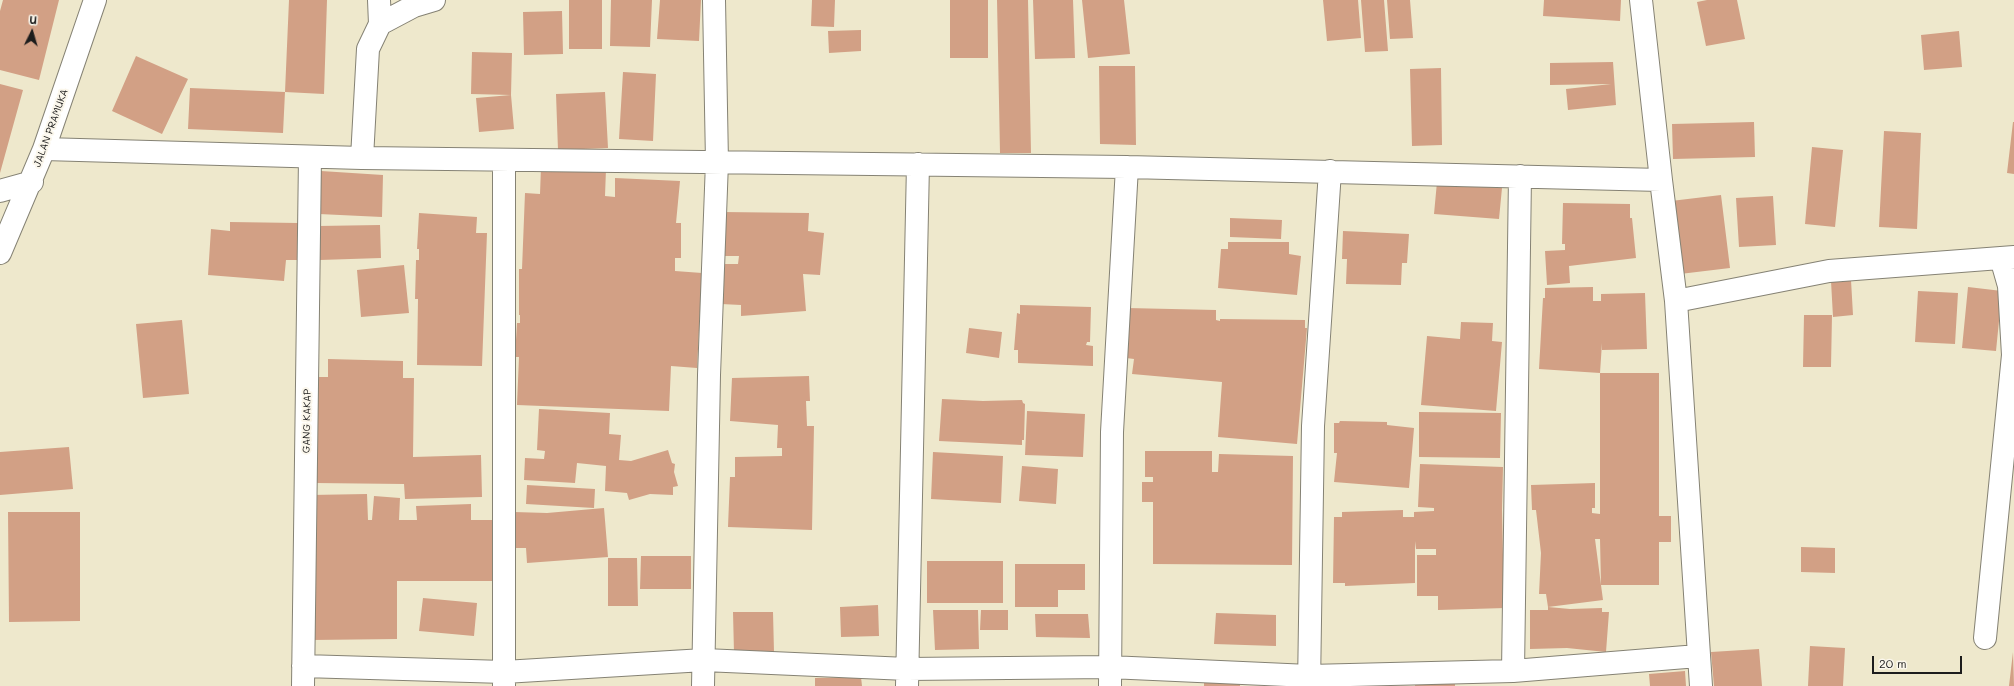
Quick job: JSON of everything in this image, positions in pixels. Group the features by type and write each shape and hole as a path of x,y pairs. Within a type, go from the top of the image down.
{"street":[{"name":"JALAN PRAMUKA","path":"0,253 32,182 95,0"},
{"path":"362,158 368,49 380,24 378,0"},
{"path":"380,24 414,6 434,0"},
{"path":"703,686 709,376 717,162 714,0"},
{"path":"1641,0 1676,301 1701,686"},
{"path":"44,149 362,158 1126,167 1661,180"},
{"name":"GANG KAKAP","path":"303,676 310,157"},
{"path":"504,160 504,679"},
{"path":"907,678 918,164"},
{"path":"1109,676 1112,432 1126,167"},
{"path":"1309,681 1313,426 1330,171"},
{"path":"1513,670 1520,176"},
{"path":"0,191 32,182"},
{"path":"1676,301 1829,271 2007,257 2013,355 1985,638"},
{"path":"303,676 504,679 704,660 907,678 1109,676 1309,681 1513,670 1698,656"}],"building":[{"path":"3,0 59,0 39,80 0,70 0,11"},
{"path":"289,0 327,0 324,94 285,92"},
{"path":"569,0 602,0 602,49 569,49"},
{"path":"611,0 652,0 650,47 610,46"},
{"path":"660,0 701,0 699,41 657,39"},
{"path":"812,0 835,0 834,27 811,26"},
{"path":"950,0 988,0 988,58 950,58"},
{"path":"997,0 1028,0 1031,153 1000,153"},
{"path":"1033,0 1073,0 1075,58 1035,59"},
{"path":"1082,0 1124,0 1130,54 1088,58"},
{"path":"1323,0 1358,0 1361,38 1327,41"},
{"path":"1361,0 1384,0 1388,51 1365,52"},
{"path":"1387,0 1410,0 1413,38 1390,39"},
{"path":"1544,0 1621,0 1620,21 1543,16"},
{"path":"1707,0 1737,0 1745,39 1706,46 1697,2"},
{"path":"562,11 563,54 524,55 523,12"},
{"path":"861,30 861,51 829,53 828,31"},
{"path":"1959,31 1962,67 1924,70 1921,35"},
{"path":"472,52 512,53 511,95 471,94"},
{"path":"136,56 188,79 162,134 112,111"},
{"path":"1613,62 1616,105 1568,110 1566,89 1611,84 1550,85 1550,63"},
{"path":"1099,66 1135,66 1136,145 1100,144"},
{"path":"1441,68 1442,145 1412,146 1410,69"},
{"path":"623,72 656,74 653,141 619,139"},
{"path":"0,84 23,90 0,173"},
{"path":"190,88 285,92 283,133 188,129"},
{"path":"605,92 608,148 558,150 556,94"},
{"path":"511,95 514,129 479,132 476,98"},
{"path":"1754,122 1755,157 1673,159 1672,124"},
{"path":"2014,122 2014,174 2007,173"},
{"path":"1884,131 1921,133 1917,229 1879,227"},
{"path":"1812,147 1843,150 1835,227 1805,224"},
{"path":"541,167 606,169 605,196 615,197 615,178 680,181 676,223 681,223 681,258 675,258 675,271 702,273 697,368 671,366 669,411 517,405 519,357 515,357 517,323 520,323 519,269 522,269 525,193 540,194"},
{"path":"321,171 383,175 382,217 319,214"},
{"path":"1437,182 1502,188 1499,219 1434,214"},
{"path":"1721,195 1730,268 1680,274 1671,201"},
{"path":"1773,196 1776,245 1739,247 1736,198"},
{"path":"1563,203 1630,204 1630,218 1632,218 1636,258 1569,266 1570,283 1547,285 1545,251 1565,250 1565,244 1562,244"},
{"path":"723,212 809,213 808,231 824,233 820,275 803,274 806,311 741,316 741,305 721,304 722,264 738,264 739,256 723,256"},
{"path":"419,213 477,217 476,233 487,233 482,366 417,365 418,299 415,299 416,260 419,260 419,249 417,249"},
{"path":"1230,218 1282,220 1281,239 1230,237"},
{"path":"230,222 298,223 298,260 286,260 284,281 208,275 211,229 230,231"},
{"path":"380,225 381,258 320,260 318,226"},
{"path":"1343,231 1409,234 1407,263 1402,263 1401,285 1346,284 1347,259 1342,259"},
{"path":"1228,242 1289,242 1289,254 1301,256 1297,295 1218,288 1221,249 1228,249"},
{"path":"404,265 409,313 361,317 357,270"},
{"path":"1851,280 1853,315 1833,317 1831,281"},
{"path":"1593,287 1593,301 1601,301 1601,294 1645,293 1647,349 1602,350 1602,343 1600,373 1539,369 1543,298 1545,298 1545,288"},
{"path":"1968,287 2002,291 1996,351 1962,348"},
{"path":"1918,291 1958,293 1955,344 1915,342"},
{"path":"1020,305 1091,307 1090,342 1087,342 1086,345 1093,346 1093,366 1018,363 1018,350 1014,350 1017,313 1020,314"},
{"path":"1127,308 1216,310 1216,320 1220,321 1220,319 1305,320 1305,328 1307,328 1297,444 1218,437 1222,382 1132,374 1134,359 1126,358"},
{"path":"1804,315 1832,315 1831,367 1803,367"},
{"path":"182,320 189,394 143,398 136,324"},
{"path":"1461,322 1493,323 1492,341 1502,342 1496,411 1421,405 1427,336 1460,339"},
{"path":"969,328 1002,332 999,358 966,353"},
{"path":"328,359 403,361 403,378 414,378 413,457 481,455 482,497 405,499 404,484 315,483 316,377 328,377"},
{"path":"1600,373 1659,373 1659,516 1671,516 1671,542 1659,542 1659,585 1601,585 1603,600 1548,607 1546,594 1539,594 1541,553 1536,510 1532,510 1531,485 1595,483 1595,508 1592,508 1592,513 1600,514","holes":["1595,539 1600,539 1601,585"]},
{"path":"809,376 810,401 806,401 807,426 814,426 812,530 728,527 730,477 735,477 735,457 782,456 782,448 777,448 778,425 730,421 732,378"},
{"path":"942,399 983,401 1022,400 1025,404 1024,440 1022,440 1022,445 939,441"},
{"path":"539,409 610,413 609,434 621,435 619,460 631,461 668,450 672,463 675,464 674,472 678,486 673,487 673,495 650,494 629,500 627,493 605,491 606,466 577,463 575,483 524,480 525,458 544,459 545,451 537,450"},
{"path":"1027,411 1085,414 1083,457 1025,455"},
{"path":"1419,412 1501,413 1500,458 1419,457"},
{"path":"1340,421 1387,422 1387,425 1414,428 1409,488 1334,482 1337,453 1334,453 1334,423 1339,423"},
{"path":"69,447 73,489 0,495 0,452"},
{"path":"1145,451 1212,451 1212,472 1218,472 1219,454 1293,456 1292,565 1153,564 1153,502 1142,502 1142,482 1153,482 1153,477 1145,477"},
{"path":"933,452 1003,456 1001,503 931,499"},
{"path":"1420,464 1503,467 1503,555 1509,555 1505,608 1438,610 1438,596 1417,596 1417,555 1436,555 1436,549 1416,549 1415,541 1415,583 1345,586 1345,583 1333,583 1334,517 1342,517 1342,512 1403,510 1403,517 1414,517 1414,512 1434,511 1434,508 1418,507"},
{"path":"1022,466 1058,469 1056,504 1019,501"},
{"path":"527,485 595,489 594,508 526,504"},
{"path":"367,494 368,520 372,520 374,496 400,498 399,520 417,520 416,506 471,504 471,520 493,520 493,581 397,581 397,639 312,640 310,495"},
{"path":"604,508 608,557 527,563 526,548 513,548 514,512 547,513"},
{"path":"8,512 80,512 80,621 9,622"},
{"path":"1801,547 1835,548 1835,573 1801,572"},
{"path":"641,556 691,556 691,589 640,589"},
{"path":"608,558 637,558 638,606 608,606"},
{"path":"927,561 1003,561 1003,603 927,603"},
{"path":"1015,564 1085,564 1085,590 1058,590 1058,607 1015,607"},
{"path":"423,598 477,603 474,636 419,631"},
{"path":"878,605 879,636 841,637 840,607"},
{"path":"1548,607 1570,609 1602,608 1602,612 1609,612 1606,652 1567,648 1530,649 1530,610 1548,610"},
{"path":"933,610 978,610 979,649 935,650"},
{"path":"981,610 1008,610 1008,630 980,630"},
{"path":"733,612 773,612 774,652 734,653"},
{"path":"1216,613 1276,615 1276,646 1214,644"},
{"path":"1035,614 1088,614 1090,638 1036,637"},
{"path":"1810,646 1845,648 1843,686 1808,686"},
{"path":"1759,649 1762,686 1714,686 1711,652"},
{"path":"2013,652 2014,686 2009,686"},
{"path":"1685,671 1686,686 1650,686 1649,674"},
{"path":"861,677 862,686 815,686 815,678"},
{"path":"1204,678 1240,680 1240,686 1204,686"},
{"path":"1415,683 1455,683 1455,686 1415,686"}]}
